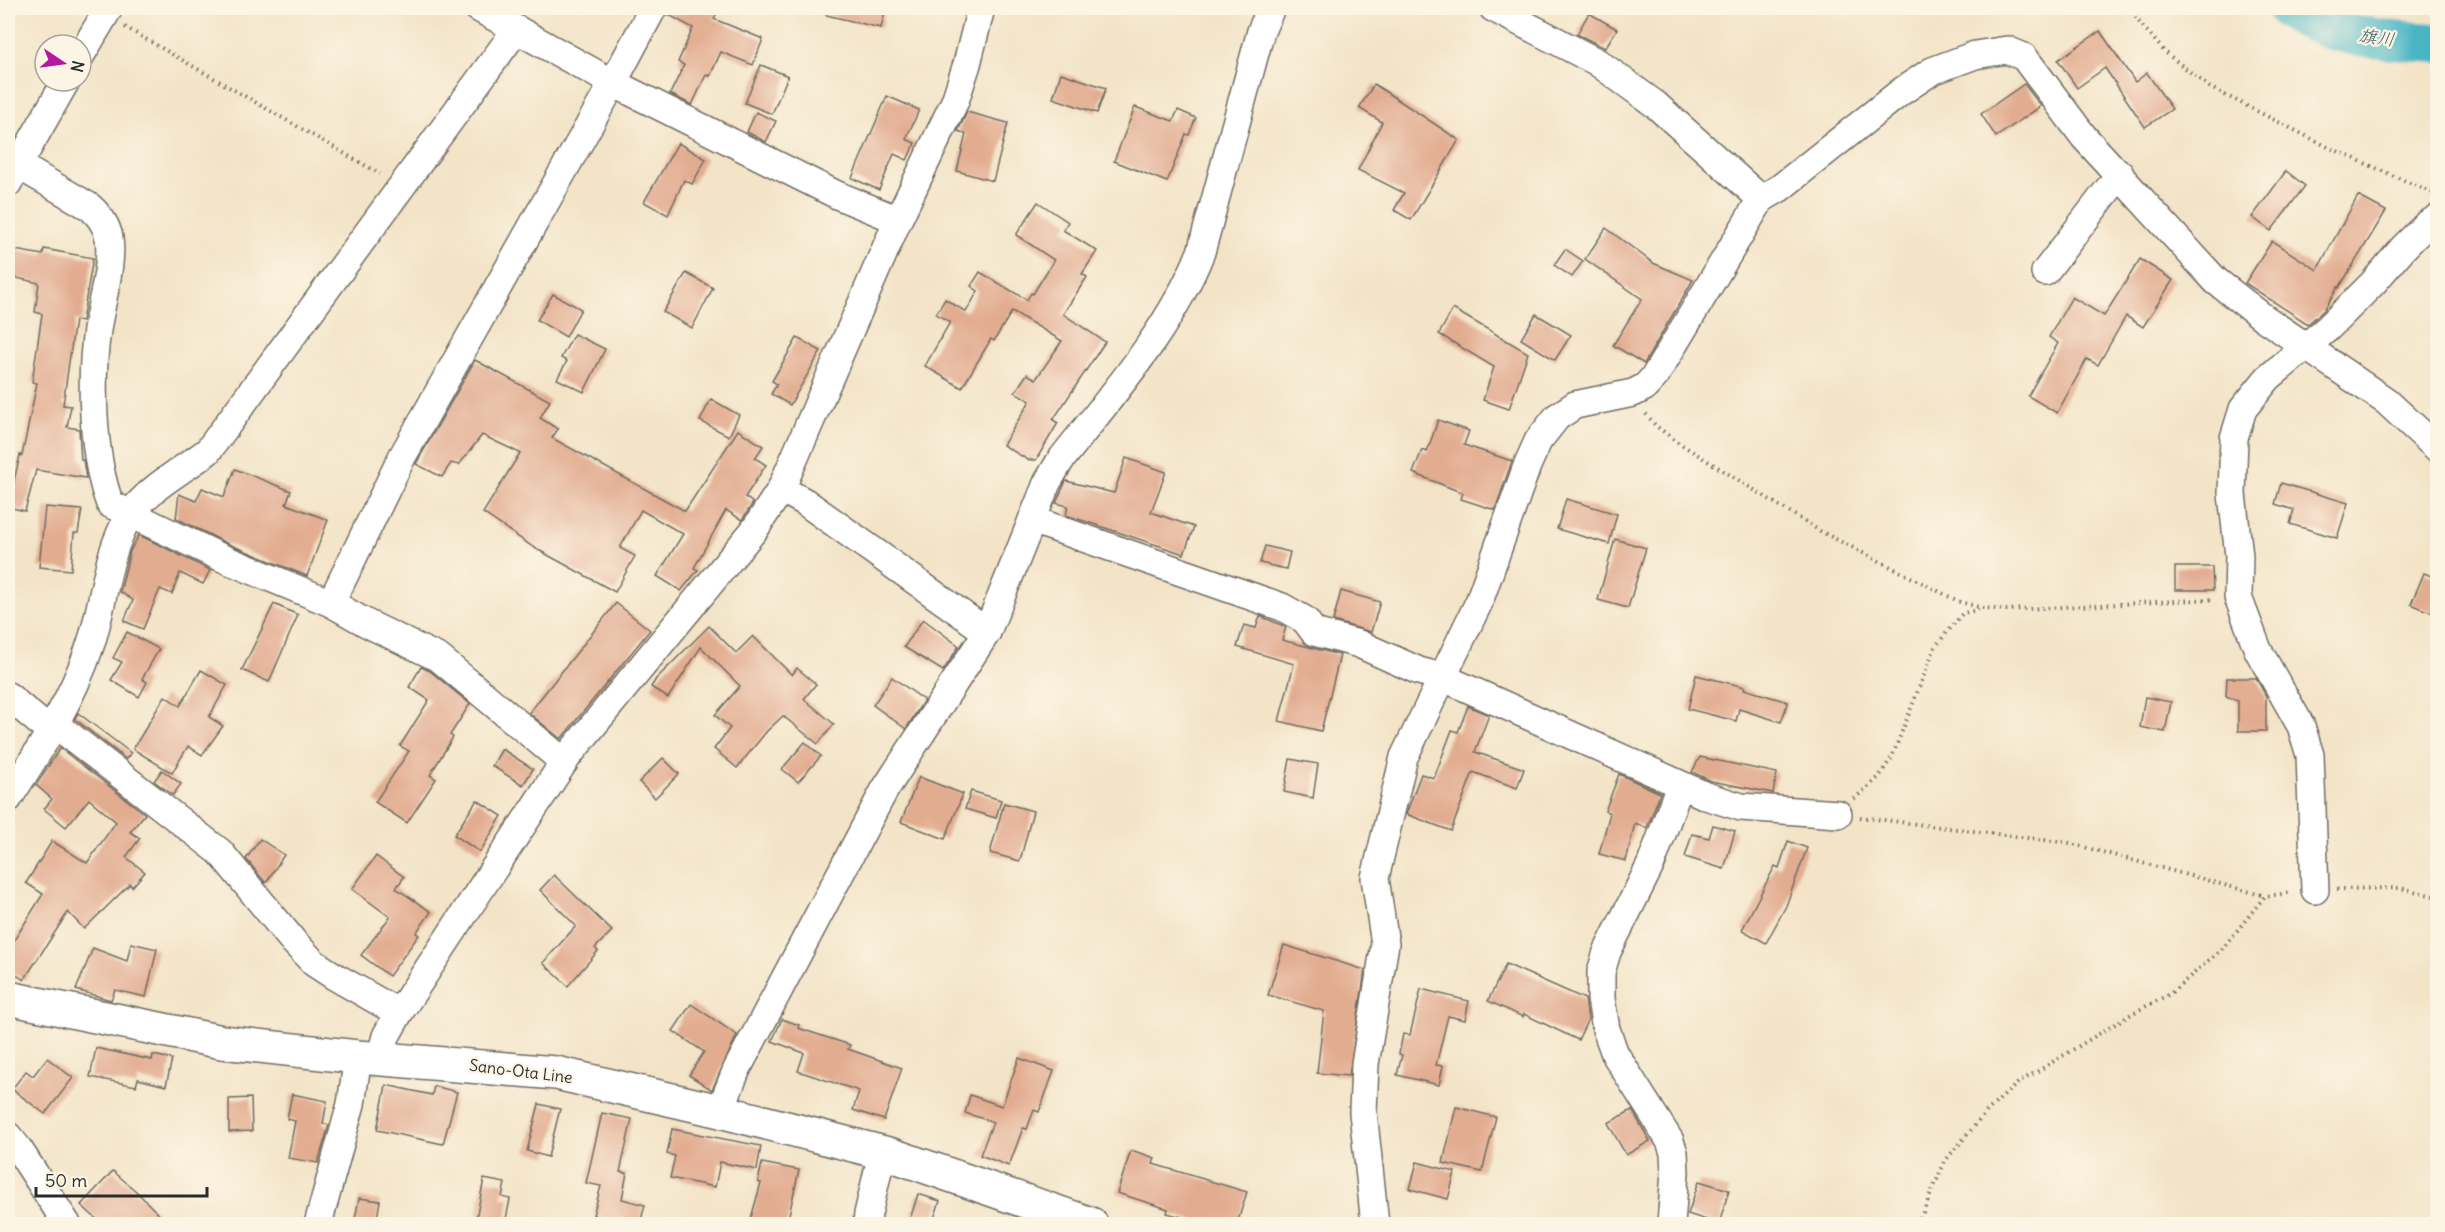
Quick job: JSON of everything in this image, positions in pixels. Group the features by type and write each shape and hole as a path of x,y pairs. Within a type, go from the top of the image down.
{"main road":[{"name":"Sano-Ota Line","path":"8,998 222,1042 556,1073 882,1152 1091,1224"}],"street":[{"path":"478,8 613,83 837,195 898,220"},
{"path":"331,603 402,457 653,8"},
{"path":"318,1224 351,1104 369,1057 386,1036 399,1012 564,762 755,529 781,489 898,220 955,101 981,8"},
{"path":"720,1111 728,1096 736,1071 885,791 987,632 1047,483 1060,461 1152,341 1190,281 1202,252 1257,43 1271,8"},
{"path":"1492,8 1597,62 1656,105 1761,198"},
{"path":"93,34 106,11"},
{"path":"8,799 53,727 90,646 113,551 131,514 153,489 208,451 516,30"},
{"path":"1375,1224 1364,1112 1365,1064 1385,944 1375,878 1404,757 1479,602 1538,441 1557,417 1575,405 1633,393 1645,387 1655,376 1761,198 1779,188 1902,91 1932,71 1975,55 2007,50 2024,57 2084,137 2216,281 2264,318 2386,401 2438,449"},
{"path":"59,93 13,174 90,207 98,213 109,237 109,256 94,358 93,398 106,494 110,504 220,557 331,603 368,624 439,658 564,762"},
{"path":"2044,272 2120,174"},
{"path":"2315,890 2310,754 2301,726 2258,650 2238,597 2239,556 2232,494 2232,460 2237,424 2243,410 2260,387 2373,283 2410,240 2438,218"},
{"path":"781,489 805,502 987,632"},
{"path":"1032,520 1282,607 1305,620 1314,632 1359,644 1419,671 1442,677 1706,796 1741,807 1838,814"},
{"path":"8,696 39,723 64,731 220,852 293,941 314,963 399,1012"},
{"path":"1671,1224 1674,1153 1670,1141 1615,1054 1606,1029 1601,999 1601,972 1607,952 1651,864 1680,785"},
{"path":"8,1136 67,1224"},
{"path":"867,1224 882,1152"}],"path":[{"path":"2127,8 2165,52 2209,87 2328,147 2438,196"},
{"path":"106,11 402,187"},
{"path":"1633,393 1639,406 1656,426 1820,531 1960,602 1983,608 2006,610 2238,597"},
{"path":"1838,814 1879,777 1892,758 1935,647 1963,613 1983,608"},
{"path":"1838,814 2069,843 2265,896 2315,890 2401,888 2438,897"},
{"path":"1918,1224 1945,1161 1988,1110 2018,1083 2135,1012 2170,994 2223,948 2265,896"}],"building":[{"path":"669,8 719,8 714,19 763,39 753,65 721,52 710,76 706,75 692,105 670,94 684,65 678,62 693,28 667,14"},
{"path":"827,8 886,8 881,28 826,15"},
{"path":"1589,13 1617,29 1605,48 1577,34"},
{"path":"2100,31 2135,82 2147,73 2172,109 2145,127 2105,68 2077,88 2058,60"},
{"path":"761,65 788,76 772,114 745,103"},
{"path":"1061,73 1106,88 1097,113 1053,98"},
{"path":"1374,84 1459,140 1411,220 1394,210 1404,193 1358,170 1382,122 1359,108"},
{"path":"2024,84 2041,106 1996,137 1981,114"},
{"path":"887,96 919,110 906,139 915,143 907,160 894,154 879,190 852,178"},
{"path":"1135,107 1173,121 1178,110 1196,118 1189,135 1186,134 1167,182 1114,161"},
{"path":"756,112 776,121 766,142 747,132"},
{"path":"967,112 1008,123 993,181 957,171 966,134 958,131"},
{"path":"678,143 706,159 692,184 684,180 668,215 644,202"},
{"path":"2286,171 2305,186 2271,231 2252,217"},
{"path":"2358,196 2386,211 2324,310 2308,324 2245,283 2272,241 2317,270"},
{"path":"1038,202 1068,222 1063,230 1097,251 1082,274 1087,277 1063,314 1105,342 1053,420 1058,423 1036,460 1028,460 1003,445 1030,401 1015,392 1027,374 1036,379 1062,341 1012,311 994,341 991,339 962,388 925,366 950,322 936,314 945,299 966,312 978,291 971,286 980,272 1027,300 1031,293 1033,294 1054,260 1016,235"},
{"path":"1606,228 1653,263 1693,280 1644,364 1613,345 1642,299 1585,259"},
{"path":"9,249 43,255 44,249 93,258 82,321 75,320 63,405 71,406 67,427 79,429 81,460 83,460 86,478 36,470 25,511 8,507 8,484 13,485 20,455 22,456 37,383 32,382 42,314 35,312 39,283 8,276"},
{"path":"1565,249 1583,261 1572,277 1554,265"},
{"path":"2140,259 2173,280 2143,327 2126,316 2098,365 2087,359 2057,413 2028,396 2058,343 2049,337 2072,297 2104,316"},
{"path":"686,273 713,288 692,328 663,312"},
{"path":"553,294 581,309 566,337 537,320"},
{"path":"1453,309 1528,353 1509,409 1483,400 1494,367 1439,334"},
{"path":"1536,314 1571,335 1555,360 1521,339"},
{"path":"574,334 605,349 584,392 557,379 567,361 561,358"},
{"path":"797,338 821,351 790,405 771,394 777,384 772,381"},
{"path":"475,360 550,401 540,418 558,429 552,438 685,511 738,430 763,446 755,458 766,465 745,497 753,503 742,520 726,510 694,568 698,570 681,591 657,576 683,534 641,510 620,548 635,556 615,592 533,547 483,513 520,453 482,435 459,465 451,463 442,477 416,464"},
{"path":"711,399 739,415 729,436 700,421"},
{"path":"1438,420 1469,431 1464,445 1512,461 1495,510 1461,499 1463,493 1413,473 1422,450 1427,452"},
{"path":"1126,458 1166,472 1151,512 1194,527 1184,554 1066,515 1068,506 1056,503 1066,481 1114,493"},
{"path":"235,469 291,491 286,504 328,520 307,576 226,543 176,518 179,494 196,501 202,488 224,497"},
{"path":"2281,483 2348,503 2337,538 2290,524 2294,510 2275,504"},
{"path":"1566,499 1617,514 1609,544 1557,529"},
{"path":"45,507 82,510 78,533 74,533 71,570 39,567"},
{"path":"139,535 210,570 203,584 180,573 172,594 160,589 143,629 124,621 133,600 120,592 130,551"},
{"path":"1615,539 1646,548 1628,608 1598,600"},
{"path":"1265,546 1290,552 1286,569 1260,563"},
{"path":"2175,567 2212,567 2213,590 2175,590"},
{"path":"2424,573 2438,578 2438,615 2411,604"},
{"path":"1341,591 1380,602 1371,632 1333,621"},
{"path":"616,603 650,630 561,739 529,713"},
{"path":"274,604 298,615 269,682 242,670"},
{"path":"1260,616 1286,627 1282,640 1340,655 1321,731 1279,721 1294,664 1237,647 1244,625 1256,628"},
{"path":"923,619 959,646 943,671 904,647"},
{"path":"709,626 736,653 753,636 792,675 797,668 816,684 804,699 834,724 818,744 783,716 767,731 737,768 714,749 730,728 715,715 740,686 701,647 668,698 651,687 656,679"},
{"path":"127,632 159,649 142,679 147,682 139,697 111,680 122,662 113,658"},
{"path":"421,667 430,671 470,704 450,735 453,737 430,775 436,779 407,823 375,802 409,751 400,746 429,700 409,687"},
{"path":"201,670 227,685 209,717 223,726 202,755 188,746 172,773 133,749 165,696 180,706"},
{"path":"1696,675 1745,687 1744,689 1788,702 1781,722 1739,709 1736,721 1688,709"},
{"path":"892,677 924,700 906,729 873,705"},
{"path":"2227,678 2256,678 2266,696 2266,731 2238,731 2238,701 2226,696"},
{"path":"2145,697 2171,702 2165,732 2140,727"},
{"path":"1468,706 1489,715 1475,752 1524,769 1517,788 1473,772 1451,831 1406,814 1421,774 1434,778 1452,730 1458,732"},
{"path":"78,713 131,753 126,759 75,719"},
{"path":"805,742 821,756 798,782 782,769"},
{"path":"60,748 145,814 130,832 140,838 126,857 145,872 132,887 130,884 84,929 68,912 24,980 8,969 8,950 43,894 26,883 52,841 87,863 116,822 89,799 66,827 44,809 52,799 36,785"},
{"path":"502,749 533,769 523,785 492,766"},
{"path":"1700,757 1777,773 1773,793 1711,781 1692,772"},
{"path":"663,758 679,774 655,798 639,782"},
{"path":"1290,759 1318,764 1313,798 1284,792"},
{"path":"162,770 181,784 173,795 154,781"},
{"path":"1619,774 1660,793 1647,828 1635,823 1626,861 1599,854 1610,813 1605,811"},
{"path":"919,777 963,794 945,839 901,822"},
{"path":"971,791 1001,800 996,818 965,809"},
{"path":"477,800 502,816 480,852 454,835"},
{"path":"1004,803 1033,811 1020,861 990,853"},
{"path":"1713,825 1735,831 1724,869 1685,857 1692,834 1709,838"},
{"path":"260,839 284,855 266,883 246,859"},
{"path":"1788,841 1807,848 1786,906 1766,943 1742,930 1775,866 1779,868"},
{"path":"376,856 404,877 396,888 431,912 416,933 419,935 389,976 361,955 390,917 352,889"},
{"path":"554,875 612,931 595,948 598,951 568,986 543,963 576,926 540,890"},
{"path":"131,943 157,949 146,997 115,990 111,1000 76,990 93,948 127,961"},
{"path":"1284,945 1365,970 1349,1076 1317,1073 1324,1011 1268,995"},
{"path":"1506,964 1585,999 1588,1019 1578,1040 1524,1014 1523,1017 1488,1001"},
{"path":"1421,989 1469,1001 1465,1020 1448,1016 1436,1065 1443,1066 1439,1085 1397,1075 1402,1055 1399,1054 1403,1034 1410,1035"},
{"path":"691,1004 737,1035 712,1090 689,1075 704,1052 673,1031"},
{"path":"782,1019 799,1025 798,1028 850,1045 848,1049 902,1068 884,1120 853,1110 859,1091 798,1071 804,1053 772,1041"},
{"path":"96,1048 152,1060 153,1055 172,1059 166,1086 138,1079 136,1086 90,1077"},
{"path":"47,1058 73,1078 45,1114 12,1089 26,1071 33,1076"},
{"path":"1019,1058 1054,1071 1039,1112 1034,1110 1027,1129 1023,1128 1009,1166 980,1155 993,1122 965,1113 970,1095 1002,1106"},
{"path":"386,1085 432,1095 434,1086 457,1092 443,1144 377,1130"},
{"path":"292,1094 327,1101 323,1124 329,1125 318,1163 288,1158 295,1121 287,1119"},
{"path":"251,1098 252,1131 229,1132 229,1099"},
{"path":"539,1104 560,1109 548,1157 527,1151"},
{"path":"1456,1107 1496,1117 1482,1172 1443,1163"},
{"path":"1632,1110 1650,1141 1626,1155 1608,1123"},
{"path":"602,1113 632,1119 620,1172 627,1173 622,1199 645,1205 640,1224 608,1224 610,1220 593,1215 601,1186 586,1183"},
{"path":"672,1129 761,1146 757,1170 720,1162 715,1187 670,1178 675,1156 667,1154"},
{"path":"1131,1150 1155,1158 1153,1164 1247,1192 1237,1224 1207,1224 1167,1213 1168,1209 1117,1193"},
{"path":"1417,1162 1455,1172 1448,1199 1410,1189"},
{"path":"762,1163 799,1170 787,1224 772,1224 751,1218 761,1183 758,1182"},
{"path":"113,1171 168,1224 102,1224 81,1205"},
{"path":"484,1179 505,1183 502,1197 510,1199 505,1224 475,1224"},
{"path":"1699,1181 1729,1190 1719,1224 1688,1214"},
{"path":"918,1194 940,1201 932,1224 910,1219"},
{"path":"359,1198 380,1201 376,1224 354,1224"}],"waterway":[{"name":"旗川","path":"2286,8 2302,18 2339,32 2379,39 2438,43"}]}
